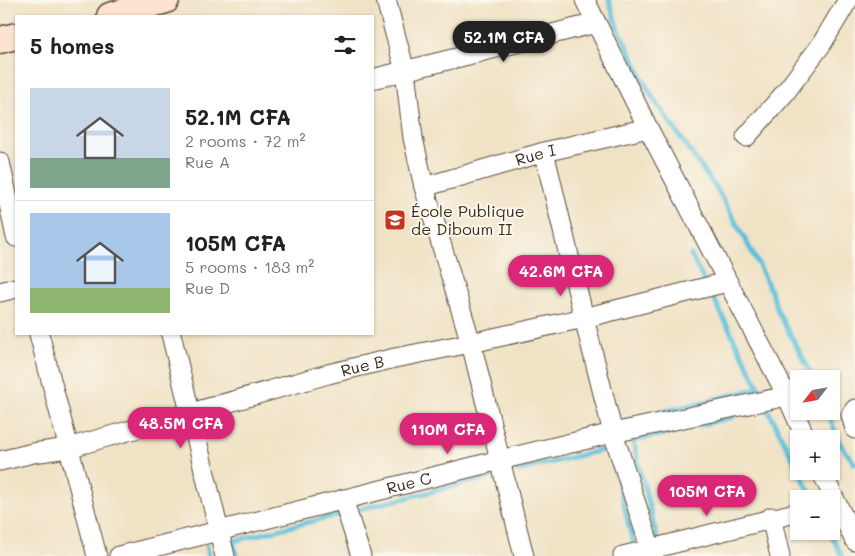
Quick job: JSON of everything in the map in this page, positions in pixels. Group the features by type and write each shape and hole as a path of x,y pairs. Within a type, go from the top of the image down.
{"main road":[{"path":"114,15 166,0"},
{"path":"0,40 15,36"}],"street":[{"path":"386,0 405,71 413,138 424,186 471,344 524,556"},
{"path":"585,0 648,128 787,396 802,430"},
{"path":"746,137 784,94 821,45 848,0"},
{"path":"374,79 596,23"},
{"name":"Rue I","path":"424,186 544,152 648,128"},
{"path":"544,152 613,433 652,552"},
{"path":"5,168 15,231"},
{"name":"Rue B","path":"0,461 33,453 68,448 395,358 471,344 727,282"},
{"path":"0,292 15,288"},
{"path":"39,335 97,556"},
{"path":"170,335 225,556"},
{"name":"Rue C","path":"119,556 500,460 613,433 787,396"},
{"path":"855,409 851,415 855,429"},
{"path":"343,499 362,556"},
{"path":"623,556 652,552 790,514"},
{"path":"840,515 855,541"},
{"path":"771,518 780,556"}],"waterway":[{"path":"609,0 617,26 651,95 720,194 758,263 778,312 809,370"},
{"path":"691,255 705,283"},
{"path":"627,421 759,388 710,291"},
{"path":"763,410 767,408 790,453"},
{"path":"658,542 633,441 733,417"},
{"path":"831,420 841,445 855,464"},
{"path":"516,471 611,448"},
{"path":"614,464 635,550"},
{"path":"356,510 499,475"},
{"path":"804,480 808,490"},
{"path":"234,541 345,513"},
{"path":"233,540 237,556"},
{"path":"834,540 842,556"},
{"path":"207,546 209,556"}],"place":[{"name":"École Publique de Diboum II","path":"395,220"}]}
